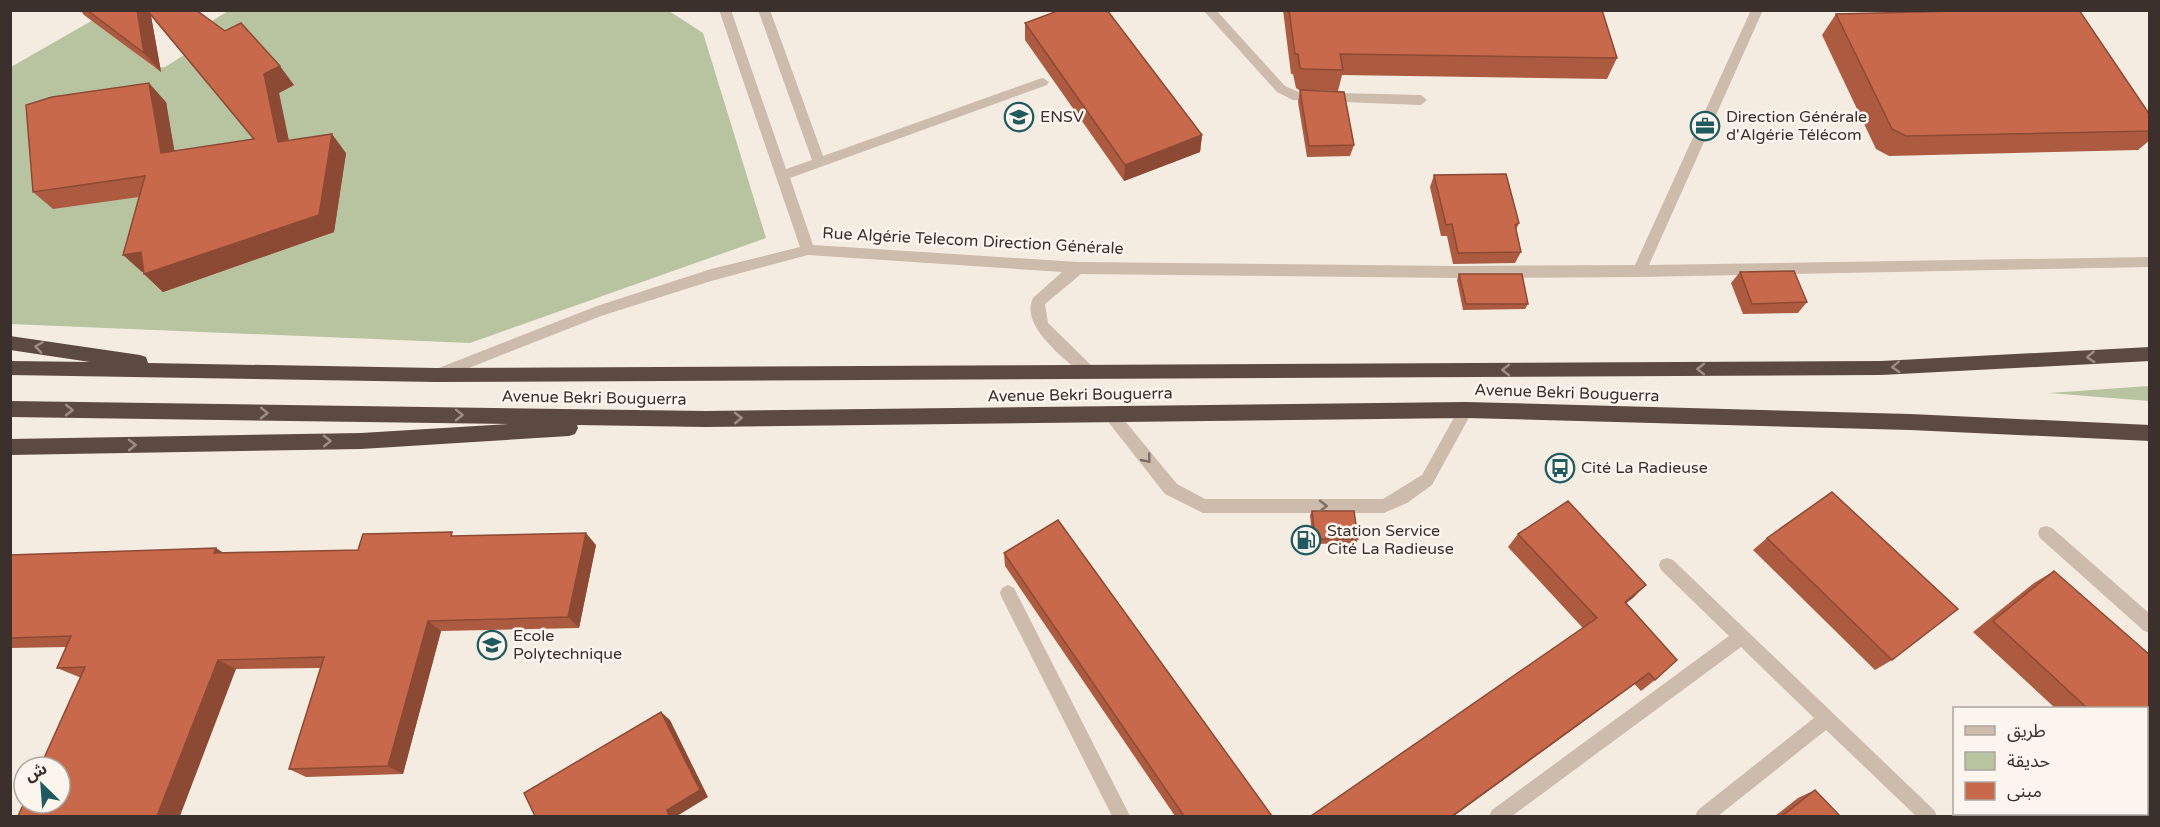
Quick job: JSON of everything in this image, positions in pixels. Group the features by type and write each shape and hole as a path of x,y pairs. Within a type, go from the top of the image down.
{"highway":[{"path":"10,343 222,373"},
{"name":"Avenue Bekri Bouguerra","path":"10,368 436,375 1881,368 2150,354"},
{"name":"Avenue Bekri Bouguerra","path":"10,409 706,419 1466,410 1910,422 2150,433"},
{"path":"10,447 361,441 706,419"}],"street":[{"path":"725,10 808,250"},
{"path":"764,10 819,162"},
{"path":"1209,10 1281,89 1297,97 1420,100"},
{"path":"1639,271 1757,10"},
{"path":"783,175 1042,81"},
{"name":"Rue Algérie Telecom Direction Générale","path":"436,375 597,312 711,275 808,250 1078,268 1457,272 2150,262"},
{"path":"1078,268 1053,286 1038,302 1041,325 1089,372"},
{"path":"1110,414 1171,489 1203,506 1384,506 1401,498 1427,480 1466,410"},
{"path":"2046,533 2150,625"},
{"path":"1667,565 1928,816"},
{"path":"1008,593 1121,816"},
{"path":"1498,816 1741,637"},
{"path":"1704,816 1826,719"}],"green space":[{"path":"228,11 669,11 703,33 766,238 470,343 11,324 11,67 93,20 155,68 165,67 224,30 212,21"},
{"path":"2149,386 2149,401 2049,393"}],"building":[{"path":"87,10 137,10 144,53"},
{"path":"147,10 196,10 225,31 241,23 280,66 264,74 278,142 332,134 319,215 144,274 141,252 123,255 145,176 33,192 26,105 52,97 149,83 161,153 254,139"},
{"path":"1060,10 1107,10 1202,135 1125,165 1025,23"},
{"path":"1289,10 1602,10 1617,58 1340,54 1343,70 1304,69 1300,68 1298,54 1295,54"},
{"path":"2079,10 2150,115 2150,131 1906,136 1892,129 1836,14"},
{"path":"1300,90 1344,92 1354,145 1309,146"},
{"path":"1506,174 1519,223 1515,225 1521,252 1458,253 1452,224 1446,225 1434,175"},
{"path":"1794,271 1807,302 1752,304 1740,272"},
{"path":"1459,274 1522,274 1528,304 1466,304"},
{"path":"1832,492 1958,609 1892,660 1767,538"},
{"path":"1568,501 1646,585 1625,602 1677,660 1655,680 1649,673 1452,816 1311,816 1597,618 1518,534"},
{"path":"1312,511 1354,511 1358,539 1315,539"},
{"path":"1058,520 1272,816 1184,816 1004,553"},
{"path":"452,532 451,536 586,533 568,617 428,621 388,766 289,769 324,657 218,660 157,816 18,816 72,815 72,755 45,755 85,667 57,668 71,636 10,638 10,555 216,548 214,553 358,550 363,534"},
{"path":"2054,571 2150,655 2150,742 2148,743 2148,707 2086,707 1993,621"},
{"path":"661,712 700,790 667,810 669,816 535,816 524,793"},
{"path":"2148,782 2150,783 2150,816 2094,816 2148,815"},
{"path":"1815,790 1840,816 1782,816"}],"place":[{"name":"ENSV","path":"1019,117"},
{"name":"Direction Générale d'Algérie Télécom","path":"1705,126"},
{"name":"Cité La Radieuse","path":"1560,468"},
{"name":"Station Service Cité La Radieuse","path":"1306,540"},
{"name":"Ecole Polytechnique","path":"492,645"}]}
